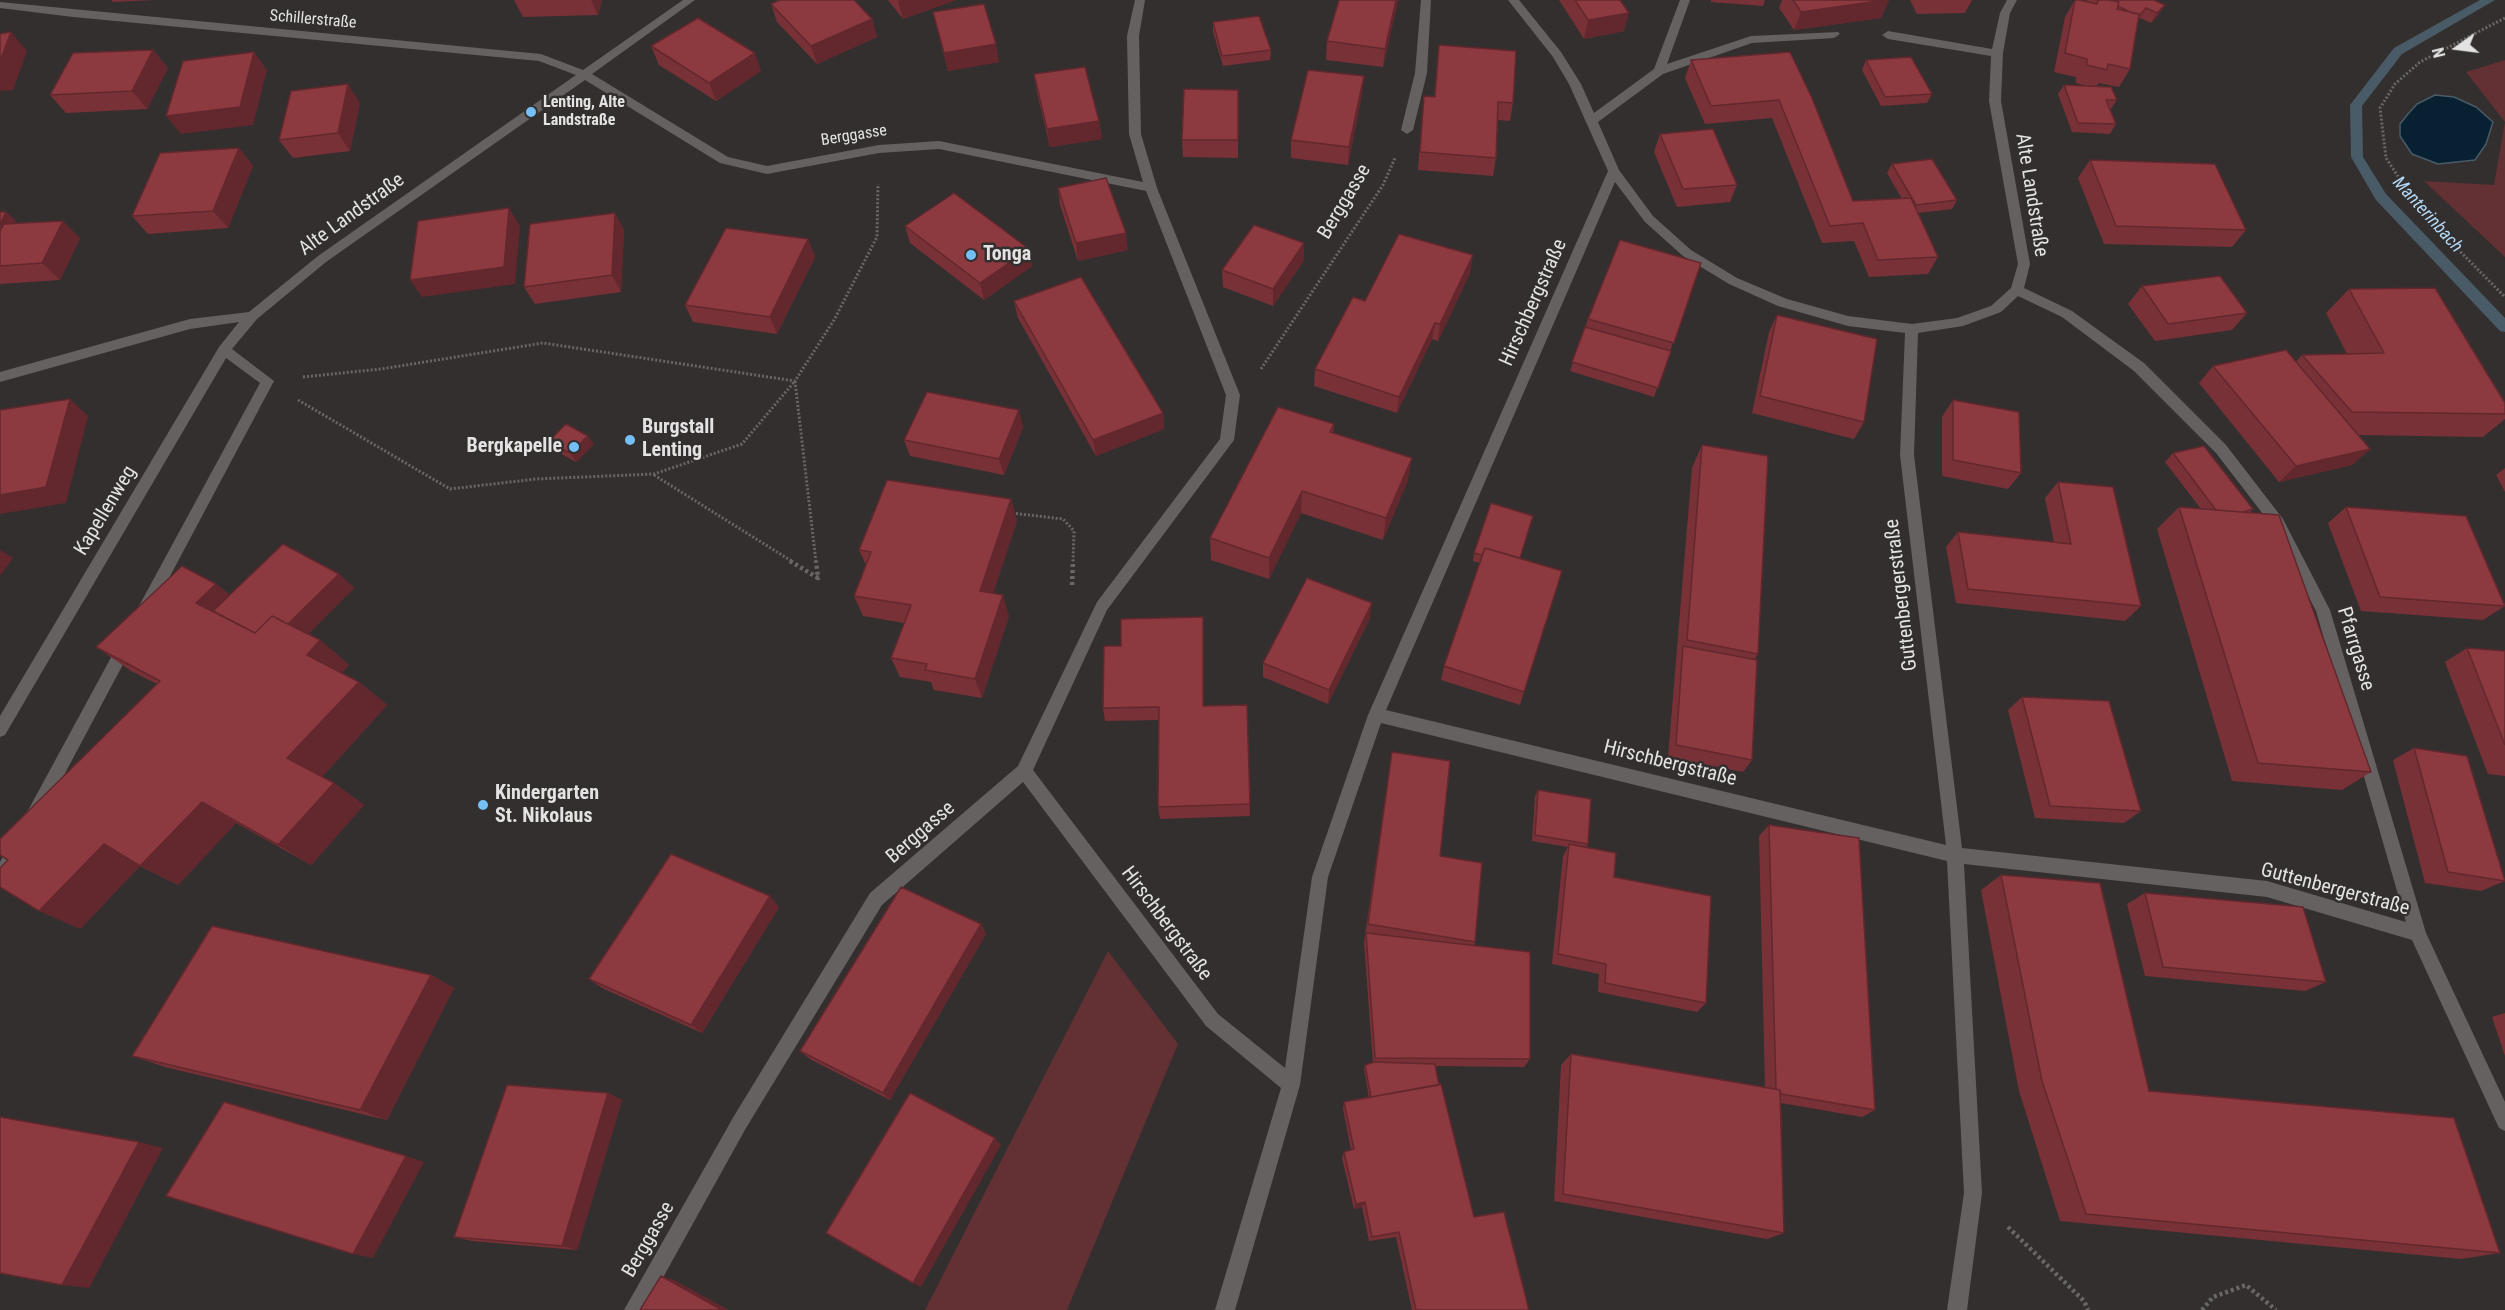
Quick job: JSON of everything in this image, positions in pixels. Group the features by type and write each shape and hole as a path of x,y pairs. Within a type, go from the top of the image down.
{"street":[{"path":"73,14 80,0"},
{"name":"Berggasse","path":"634,1310 740,1122 876,899 1024,771 1102,606 1227,440 1233,395 1151,188 1135,134 1133,36 1140,0"},
{"path":"1407,130 1421,73 1426,0"},
{"path":"1513,0 1557,55 1575,84 1614,171 1649,219 1687,253 1733,281 1783,303 1848,321 1912,329 1958,323 1996,309 2017,290"},
{"path":"1659,71 1685,0"},
{"name":"Alte Landstraße","path":"2012,0 2005,13 1997,53 1995,101 2024,264 2017,290"},
{"name":"Alte Landstraße","path":"252,316 322,259 687,1"},
{"name":"Schillerstraße","path":"0,5 73,14 541,58 584,74"},
{"path":"1591,121 1659,71 1751,40 1834,34"},
{"path":"1888,35 1997,53"},
{"name":"Berggasse","path":"584,74 723,160 767,170 879,149 939,145 1151,188"},
{"name":"Hirschbergstraße","path":"1226,1310 1291,1085 1320,877 1376,714 1614,171"},
{"name":"Pfarrgasse","path":"2017,290 2067,314 2139,367 2221,449 2278,523 2323,610 2418,934 2505,1122"},
{"path":"0,376 190,324 252,316"},
{"name":"Kapellenweg","path":"0,730 224,350 252,316"},
{"name":"Guttenbergerstraße","path":"1912,329 1907,455 1954,855 1973,1193 1957,1310"},
{"path":"0,878 267,381 224,350"},
{"name":"Hirschbergstraße","path":"1376,714 1954,855"},
{"name":"Hirschbergstraße","path":"1024,771 1212,1020 1291,1085"},
{"name":"Guttenbergerstraße","path":"1954,855 2267,889 2418,934"}],"path":[{"path":"2505,18 2420,62 2395,84 2380,108 2386,158 2422,213 2505,297"},
{"name":"Berggasse","path":"1233,395 1266,364 1383,186 1407,130"},
{"path":"267,381 450,489 536,479 654,474 742,444 795,381 834,320 877,237 879,149"},
{"path":"267,381 381,369 543,343 795,381"},
{"path":"654,474 818,578 795,381"},
{"path":"1005,512 1063,519 1074,531 1071,594 1102,606"},
{"path":"1973,1193 2084,1301 2088,1310"},
{"path":"2202,1310 2213,1297 2246,1286 2276,1310"}],"shaded area":[{"path":"2505,60 2505,122 2466,72"},
{"path":"2505,122 2505,257 2424,181 2494,185"},
{"path":"1108,951 1178,1044 1067,1310 925,1310"}],"water":[{"path":"2435,95 2454,97 2476,107 2493,122 2486,144 2475,160 2438,164 2412,154 2400,136 2400,124 2408,114 2417,104"}],"building":[{"path":"780,0 854,0 872,19 811,46 771,4"},
{"path":"1339,0 1396,0 1385,49 1327,41"},
{"path":"1575,0 1620,0 1629,13 1588,20"},
{"path":"1793,0 1885,0 1801,12"},
{"path":"2075,0 2097,4 2098,0 2119,2 2117,9 2139,14 2130,69 2108,64 2107,70 2087,65 2087,59 2065,53"},
{"path":"2109,0 2154,0 2165,5 2157,13 2146,8 2139,16 2139,14 2118,6 2119,2"},
{"path":"984,4 996,44 944,53 933,12"},
{"path":"1259,16 1271,50 1222,56 1213,22"},
{"path":"698,18 755,53 709,83 651,46"},
{"path":"11,32 0,61 0,34"},
{"path":"1439,45 1516,51 1513,103 1498,102 1496,158 1420,152 1424,96 1435,97"},
{"path":"153,50 132,91 50,95 73,53"},
{"path":"254,52 240,107 166,116 183,61"},
{"path":"1790,52 1812,98 1853,201 1911,198 1938,257 1878,260 1863,223 1830,226 1779,100 1711,106 1691,60"},
{"path":"1911,57 1932,94 1885,97 1866,60"},
{"path":"1085,67 1099,121 1047,129 1034,74"},
{"path":"1308,70 1364,76 1349,147 1291,140"},
{"path":"348,84 338,133 279,140 291,91"},
{"path":"2064,85 2111,87 2117,100 2106,100 2116,124 2078,123"},
{"path":"1184,89 1238,90 1238,140 1182,140"},
{"path":"1713,129 1737,185 1683,189 1660,134"},
{"path":"239,148 213,211 132,216 160,153"},
{"path":"1932,159 1957,200 1916,205 1892,164"},
{"path":"2090,160 2215,164 2246,230 2116,226"},
{"path":"1106,178 1126,233 1076,243 1058,188"},
{"name":"Tonga","path":"954,193 1029,249 980,283 905,226"},
{"path":"509,208 504,267 410,280 418,221"},
{"path":"0,212 6,212 0,225"},
{"path":"615,213 612,275 524,287 530,224"},
{"path":"63,221 42,263 0,266 0,231 4,224"},
{"path":"1254,225 1304,243 1273,289 1222,270"},
{"path":"726,228 808,239 770,317 685,305"},
{"path":"1399,234 1473,255 1440,324 1435,323 1399,397 1315,369 1353,297 1365,301"},
{"path":"1620,240 1701,263 1674,343 1588,319"},
{"path":"2220,276 2247,313 2168,324 2142,286"},
{"path":"1081,277 1163,413 1093,440 1014,301"},
{"path":"2435,288 2505,403 2505,414 2352,412 2302,355 2384,353 2349,289"},
{"path":"1777,315 1877,339 1864,422 1760,396"},
{"path":"1585,327 1671,351 1658,388 1572,362"},
{"path":"2286,350 2370,449 2296,466 2213,366"},
{"path":"927,392 1019,410 999,459 904,440"},
{"path":"70,399 46,487 0,495 0,410"},
{"path":"1953,400 2019,412 2021,473 1953,460"},
{"path":"1278,407 1334,424 1330,432 1412,458 1386,518 1302,491 1269,558 1210,538"},
{"path":"566,424 588,436 570,453 548,442"},
{"path":"1702,445 1768,456 1758,654 1687,640"},
{"path":"2204,446 2253,509 2243,512 2216,510 2173,453"},
{"path":"887,480 1011,499 980,591 1003,595 975,679 925,670 927,664 891,658 911,605 854,596 871,552 859,550"},
{"path":"2058,482 2113,487 2141,606 1968,589 1958,532 2071,544"},
{"path":"1491,503 1533,516 1520,558 1485,548 1482,555 1474,553"},
{"path":"2179,507 2279,515 2371,772 2258,763"},
{"path":"2346,507 2466,516 2505,606 2380,597"},
{"path":"283,544 339,574 288,624 272,616 255,633 213,611"},
{"path":"1485,548 1562,571 1524,692 1444,666"},
{"path":"182,566 216,584 196,603 255,633 272,616 320,640 307,655 359,682 287,758 334,783 278,845 202,802 140,866 104,844 39,911 0,887 0,868 8,860 0,855 0,839 160,681 96,647"},
{"path":"1307,578 1372,603 1329,690 1263,663"},
{"path":"1203,617 1203,706 1247,705 1250,804 1158,807 1159,707 1103,708 1104,646 1121,646 1121,619"},
{"path":"1683,646 1757,660 1752,760 1676,745"},
{"path":"2467,648 2505,651 2505,745"},
{"path":"2022,697 2109,701 2141,811 2050,806"},
{"path":"2414,748 2467,756 2505,881 2448,872"},
{"path":"1392,752 1450,761 1440,856 1482,863 1475,942 1368,924"},
{"path":"1538,790 1591,799 1588,844 1535,835"},
{"path":"1769,825 1859,838 1875,1110 1781,1094 1780,1090 1776,1089"},
{"path":"1569,844 1616,853 1614,877 1711,896 1706,1003 1605,983 1606,964 1558,954"},
{"path":"671,854 770,896 691,1025 589,979"},
{"path":"2001,875 2100,883 2149,1091 2454,1118 2500,1253 2086,1214 2042,1081"},
{"path":"901,887 981,924 883,1093 800,1051"},
{"path":"2145,893 2303,907 2326,982 2163,967"},
{"path":"212,926 431,975 360,1110 132,1056"},
{"path":"1366,933 1530,952 1530,1059 1375,1058"},
{"path":"1571,1054 1780,1090 1784,1233 1563,1194"},
{"path":"1374,1062 1435,1064 1439,1085 1371,1097 1365,1065"},
{"path":"1441,1084 1474,1217 1504,1212 1529,1310 1416,1310 1399,1232 1372,1237 1365,1202 1356,1204 1344,1152 1354,1149 1344,1102"},
{"path":"507,1085 608,1093 562,1246 454,1237"},
{"path":"910,1093 995,1138 913,1283 826,1233"},
{"path":"224,1102 406,1156 353,1254 166,1196"},
{"path":"0,1117 139,1142 62,1285 0,1273"},
{"path":"661,1276 722,1310 640,1310"}],"waterway":[{"name":"Manterinbach","path":"2489,0 2398,51 2356,105 2357,157 2381,197 2505,327"}],"place":[{"name":"Lenting, Alte Landstraße","path":"531,112"},
{"name":"Tonga","path":"971,255"},
{"name":"Burgstall Lenting","path":"630,440"},
{"name":"Bergkapelle","path":"574,447"},
{"name":"Kindergarten St. Nikolaus","path":"483,805"}]}
